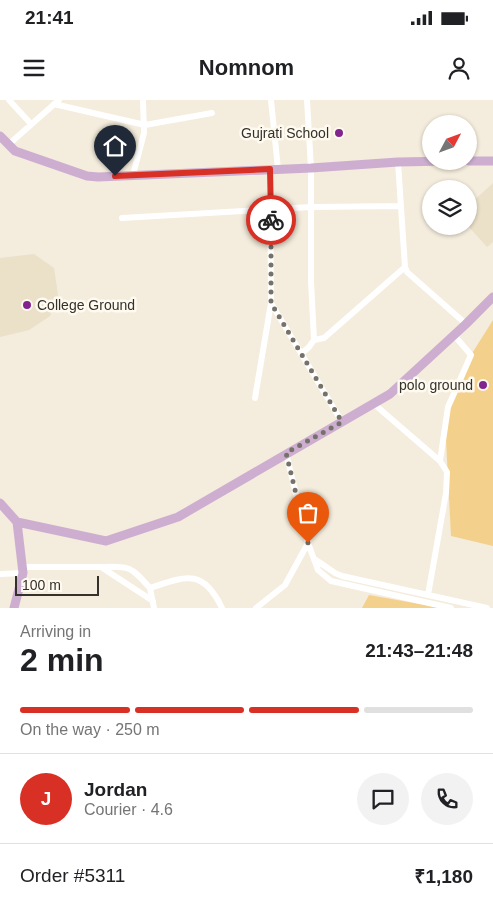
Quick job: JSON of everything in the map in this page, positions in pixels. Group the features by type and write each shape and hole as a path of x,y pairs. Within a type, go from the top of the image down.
{"main road":[{"path":"0,136 15,150 87,176 311,168 422,162"},
{"path":"478,161 493,161"},
{"path":"17,522 106,541 178,517 397,389 493,297"},
{"path":"0,503 17,522 23,570 14,608"}],"street":[{"path":"9,100 31,124"},
{"path":"133,175 144,133 143,100"},
{"path":"255,398 271,303 270,210 274,169 271,100"},
{"path":"301,354 314,340 311,281 311,168 307,100"},
{"path":"8,145 56,102 145,125 212,113"},
{"path":"398,162 405,267 407,272 466,324"},
{"path":"122,218 311,207 401,206"},
{"path":"314,340 324,338 405,267"},
{"path":"271,303 342,422"},
{"path":"440,461 448,407 471,355 454,335"},
{"path":"374,404 440,461 447,472 446,493 428,595"},
{"path":"286,453 308,543 318,570 331,581 451,608"},
{"path":"256,608 285,585 308,543"},
{"path":"315,559 335,574 342,576 487,608"},
{"path":"0,574 23,570 125,566 134,571 150,588 153,605"},
{"path":"101,567 153,605"},
{"path":"150,588 187,578 199,579 214,592 222,608"},
{"path":"146,608 153,605"}],"shaded area":[{"path":"493,183 493,242 487,247 476,235 477,198"},
{"name":"College Ground","path":"34,254 54,268 58,295 50,316 29,330 0,337 0,258"},
{"path":"493,320 493,546 451,536 445,421 471,355"},
{"path":"369,595 442,608 362,608"}],"way so far":[{"path":"271,220 271,303 342,422 286,453 308,543"}],"place":[{"name":"Gujrati School","path":"339,133"},
{"name":"College Ground","path":"27,305"},
{"name":"polo ground","path":"483,385"}],"route":[{"path":"115,176 270,169 271,220"}]}
